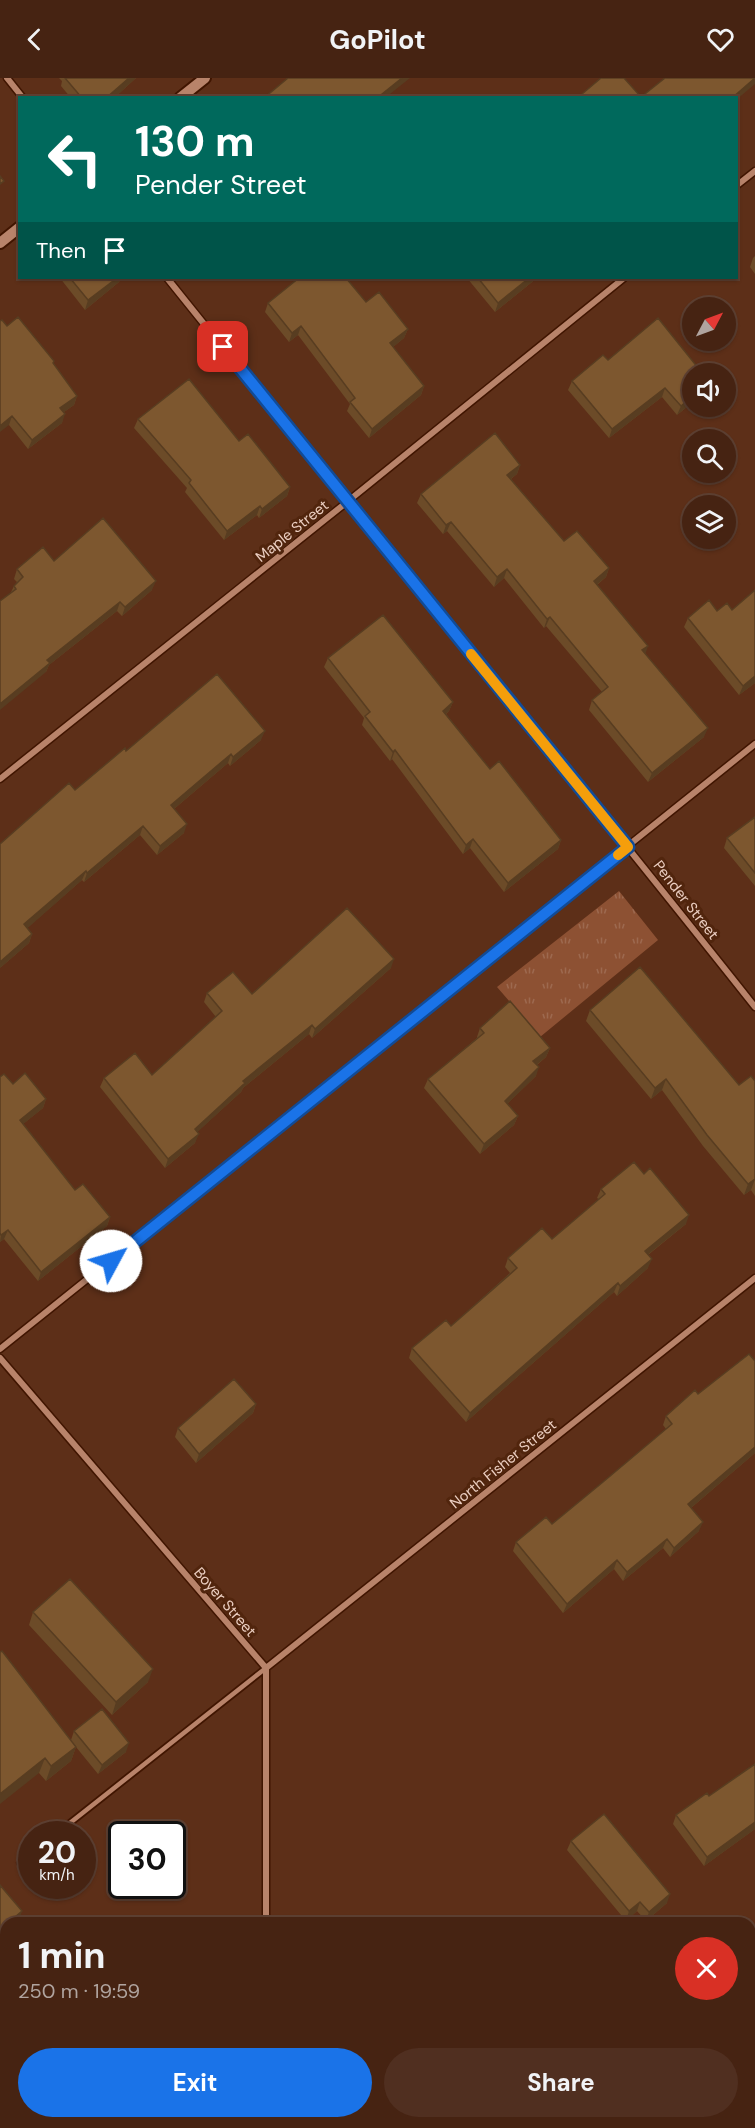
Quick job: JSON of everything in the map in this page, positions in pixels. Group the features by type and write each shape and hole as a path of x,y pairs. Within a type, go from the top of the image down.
{"street":[{"path":"7,78 21,96"},
{"path":"182,96 205,78"},
{"path":"738,184 755,171"},
{"path":"0,243 18,229"},
{"name":"Pender Street","path":"168,279 755,1007"},
{"name":"Maple Street","path":"0,779 623,279"},
{"path":"0,1349 755,744"},
{"name":"North Fisher Street","path":"266,1668 755,1278"},
{"name":"Boyer Street","path":"0,1358 266,1668"},
{"path":"266,1668 266,1917"}],"lane":[{"path":"72,1821 266,1668"}],"green space":[{"path":"619,891 658,940 540,1037 497,987"}],"building":[{"path":"65,78 129,78 108,96 80,96"},
{"path":"288,78 402,78 380,96 266,96"},
{"path":"601,78 624,78 640,96 584,96 582,94"},
{"path":"665,78 755,78 734,96 642,96"},
{"path":"71,279 116,279 88,300"},
{"path":"298,279 347,279 366,302 379,292 408,329 390,343 424,386 372,429 350,402 355,398 301,326 292,333 268,303"},
{"path":"479,279 528,279 498,303"},
{"path":"18,317 54,361 53,363 77,396 60,408 65,414 32,440 12,416 0,426 0,321 2,320 7,326"},
{"path":"658,318 682,348 682,351 694,363 682,363 682,405 665,388 612,429 572,381 603,355 608,360"},
{"path":"189,379 239,441 248,434 290,487 262,509 260,506 227,531 189,483 191,480 138,419"},
{"path":"495,433 520,465 507,475 564,541 577,531 609,568 594,581 648,646 642,650 708,728 652,773 592,700 608,687 550,617 547,619 507,569 497,577 451,522 446,525 421,494"},
{"path":"103,518 156,581 125,607 120,602 47,660 50,663 0,704 0,601 16,589 14,586 23,577 17,569 43,547 54,561"},
{"path":"755,590 755,676 743,686 688,618 709,600 717,611 727,603 732,610"},
{"path":"383,615 453,702 443,711 490,769 499,761 561,840 508,883 473,839 466,845 395,750 393,752 365,716 370,712 328,658"},
{"path":"217,674 265,731 233,757 231,754 171,805 187,824 160,846 143,826 24,924 32,934 0,962 0,844 69,783 75,790 125,748 126,751"},
{"path":"755,817 755,873 727,838"},
{"path":"347,908 394,959 315,1029 312,1025 243,1081 245,1083 195,1129 199,1134 168,1159 104,1078 135,1053 152,1075 222,1011 207,993 233,972 252,994"},
{"path":"640,967 739,1085 751,1076 755,1081 755,1179 748,1184 707,1135 666,1079 655,1088 590,1010"},
{"path":"510,1001 550,1048 533,1061 539,1067 505,1101 518,1116 484,1144 428,1079 484,1033 480,1028"},
{"path":"25,1073 46,1099 20,1120 75,1190 83,1184 110,1217 41,1272 8,1230 1,1235 0,1233 0,1077 4,1074 13,1084"},
{"path":"634,1162 644,1174 650,1168 689,1215 645,1251 652,1259 620,1286 618,1283 470,1413 412,1348 446,1320 451,1326 517,1268 508,1258 542,1228 552,1239 605,1194 601,1189"},
{"path":"749,1354 755,1361 755,1447 688,1504 703,1522 674,1548 667,1539 627,1572 617,1560 567,1604 516,1542 546,1517 552,1524 672,1424 666,1416 695,1390 698,1394"},
{"path":"234,1379 256,1404 199,1454 178,1428"},
{"path":"70,1579 153,1669 116,1702 33,1612"},
{"path":"2,1651 76,1747 51,1766 45,1758 0,1794 0,1652"},
{"path":"102,1709 129,1743 102,1765 74,1731"},
{"path":"755,1764 755,1822 707,1857 676,1815 707,1793 709,1796"},
{"path":"604,1814 670,1894 649,1912 640,1902 629,1911 571,1841"},
{"path":"0,1885 22,1911 15,1917 0,1917"}],"slow traffic":[{"path":"471,654 628,847 618,855"}],"route":[{"path":"111,1261 628,847 223,347"}]}
